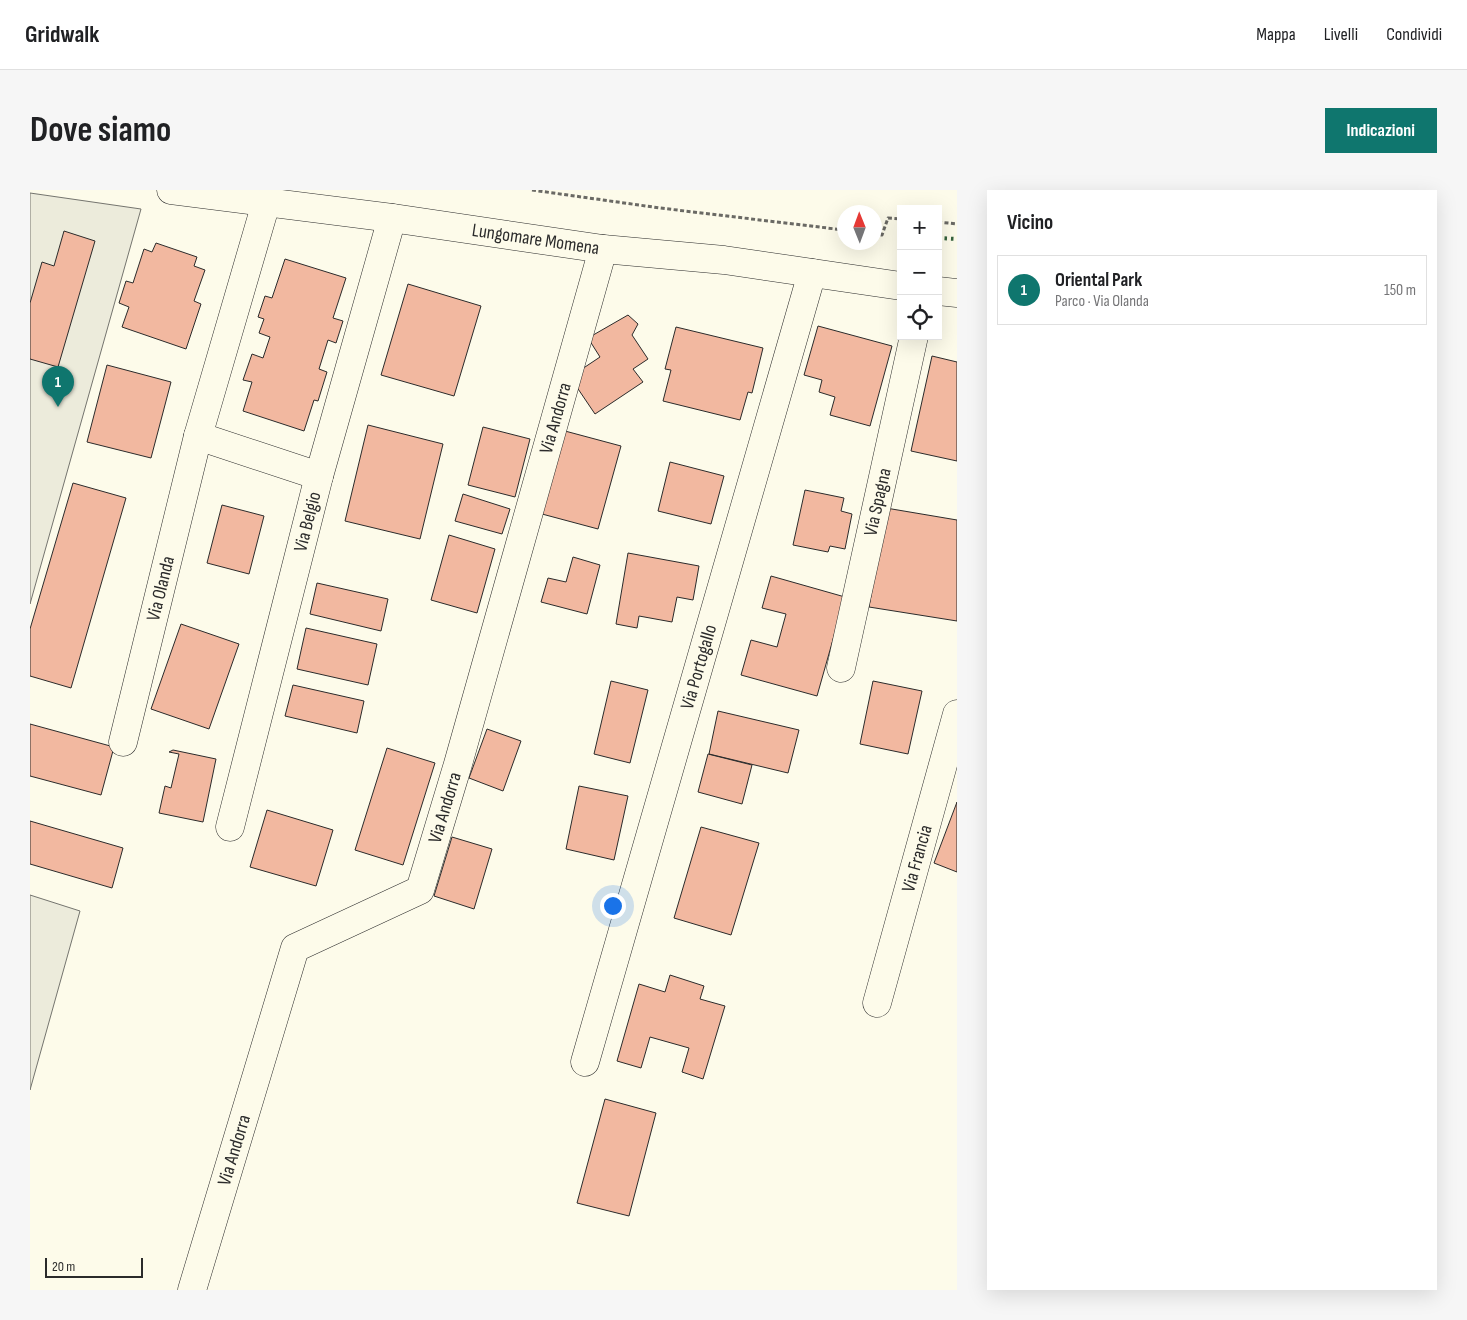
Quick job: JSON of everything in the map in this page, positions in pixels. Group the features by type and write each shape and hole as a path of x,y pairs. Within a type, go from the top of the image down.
{"street":[{"name":"Lungomare Momena","path":"171,190 392,218 603,249 724,260 897,285"},
{"name":"Via Olanda","path":"123,742 198,436 266,203"},
{"name":"Via Belgio","path":"230,827 319,476 392,218"},
{"name":"Via Andorra","path":"192,1290 295,948 420,890 458,764 603,249"},
{"name":"Via Portogallo","path":"586,1062 812,272"},
{"path":"942,291 957,293"},
{"name":"Via Spagna","path":"841,668 913,340"},
{"path":"198,436 319,476"},
{"name":"Via Francia","path":"877,1003 957,714"}],"path":[{"path":"532,190 660,208 837,229"},
{"path":"882,235 888,218 897,219"},
{"path":"942,222 957,224"}],"shaded area":[{"path":"30,193 141,209 30,604"},
{"path":"30,895 80,911 30,1090"}],"building":[{"path":"64,231 95,241 58,367 30,359 30,303 42,262 54,266"},
{"path":"156,243 197,257 194,266 205,270 194,301 201,304 186,349 122,327 129,307 119,303 126,281 133,283 144,249 152,252"},
{"path":"285,259 346,278 333,318 343,321 336,343 328,340 319,369 327,372 318,401 314,400 304,431 243,411 252,382 243,380 252,354 263,358 270,337 259,333 264,319 258,317 265,296 272,298"},
{"path":"408,284 481,306 454,396 381,375"},
{"path":"628,315 638,324 632,335 648,359 633,369 643,382 595,414 570,377 600,357 588,338"},
{"path":"818,326 892,346 870,426 830,415 835,397 819,392 822,380 804,375"},
{"path":"676,327 763,348 752,393 748,392 740,420 663,401 671,370 665,369"},
{"path":"932,356 957,362 957,461 911,451"},
{"path":"107,365 171,382 151,458 87,442"},
{"path":"368,425 443,444 420,539 345,521"},
{"path":"483,427 530,439 515,497 468,485"},
{"path":"565,431 621,446 598,529 542,514"},
{"path":"670,462 724,476 711,524 658,511"},
{"path":"73,483 126,498 71,688 30,676 30,629"},
{"path":"805,490 844,498 841,511 852,514 845,549 830,546 828,552 793,545"},
{"path":"463,494 510,509 502,534 455,521"},
{"path":"222,505 264,516 249,574 207,563"},
{"path":"886,508 957,520 957,621 869,607"},
{"path":"449,535 495,549 477,613 431,600"},
{"path":"628,553 699,566 693,600 677,597 672,622 639,616 637,628 616,624"},
{"path":"573,557 600,565 587,614 541,602 548,578 566,582"},
{"path":"771,576 845,597 817,696 741,675 751,640 777,647 786,614 762,608"},
{"path":"317,583 388,599 381,631 310,614"},
{"path":"181,624 239,644 209,729 151,709"},
{"path":"306,628 377,644 368,685 297,669"},
{"path":"611,681 648,690 630,763 594,754"},
{"path":"873,681 922,691 908,754 860,744"},
{"path":"293,685 364,701 357,733 285,716"},
{"path":"718,711 799,730 788,773 709,754"},
{"path":"30,724 114,747 101,795 30,776"},
{"path":"487,729 521,741 503,791 469,778"},
{"path":"387,748 435,763 403,865 355,850"},
{"path":"173,750 216,759 203,822 159,813 165,786 171,788 179,754 169,752"},
{"path":"708,754 752,765 742,804 698,792"},
{"path":"579,786 628,796 614,860 566,849"},
{"path":"957,802 957,872 934,863"},
{"path":"267,810 333,830 316,886 250,867"},
{"path":"30,821 123,848 112,888 30,864"},
{"path":"701,827 759,843 731,935 674,918"},
{"path":"452,837 492,849 474,909 434,896"},
{"path":"670,975 704,986 700,999 725,1006 703,1079 682,1072 689,1048 650,1037 641,1068 617,1061 639,984 665,992"},
{"path":"605,1099 656,1113 629,1216 577,1203"}],"hedge":[{"path":"942,238 957,239"}],"place":[{"name":"Oriental Park","path":"58,407"}]}
